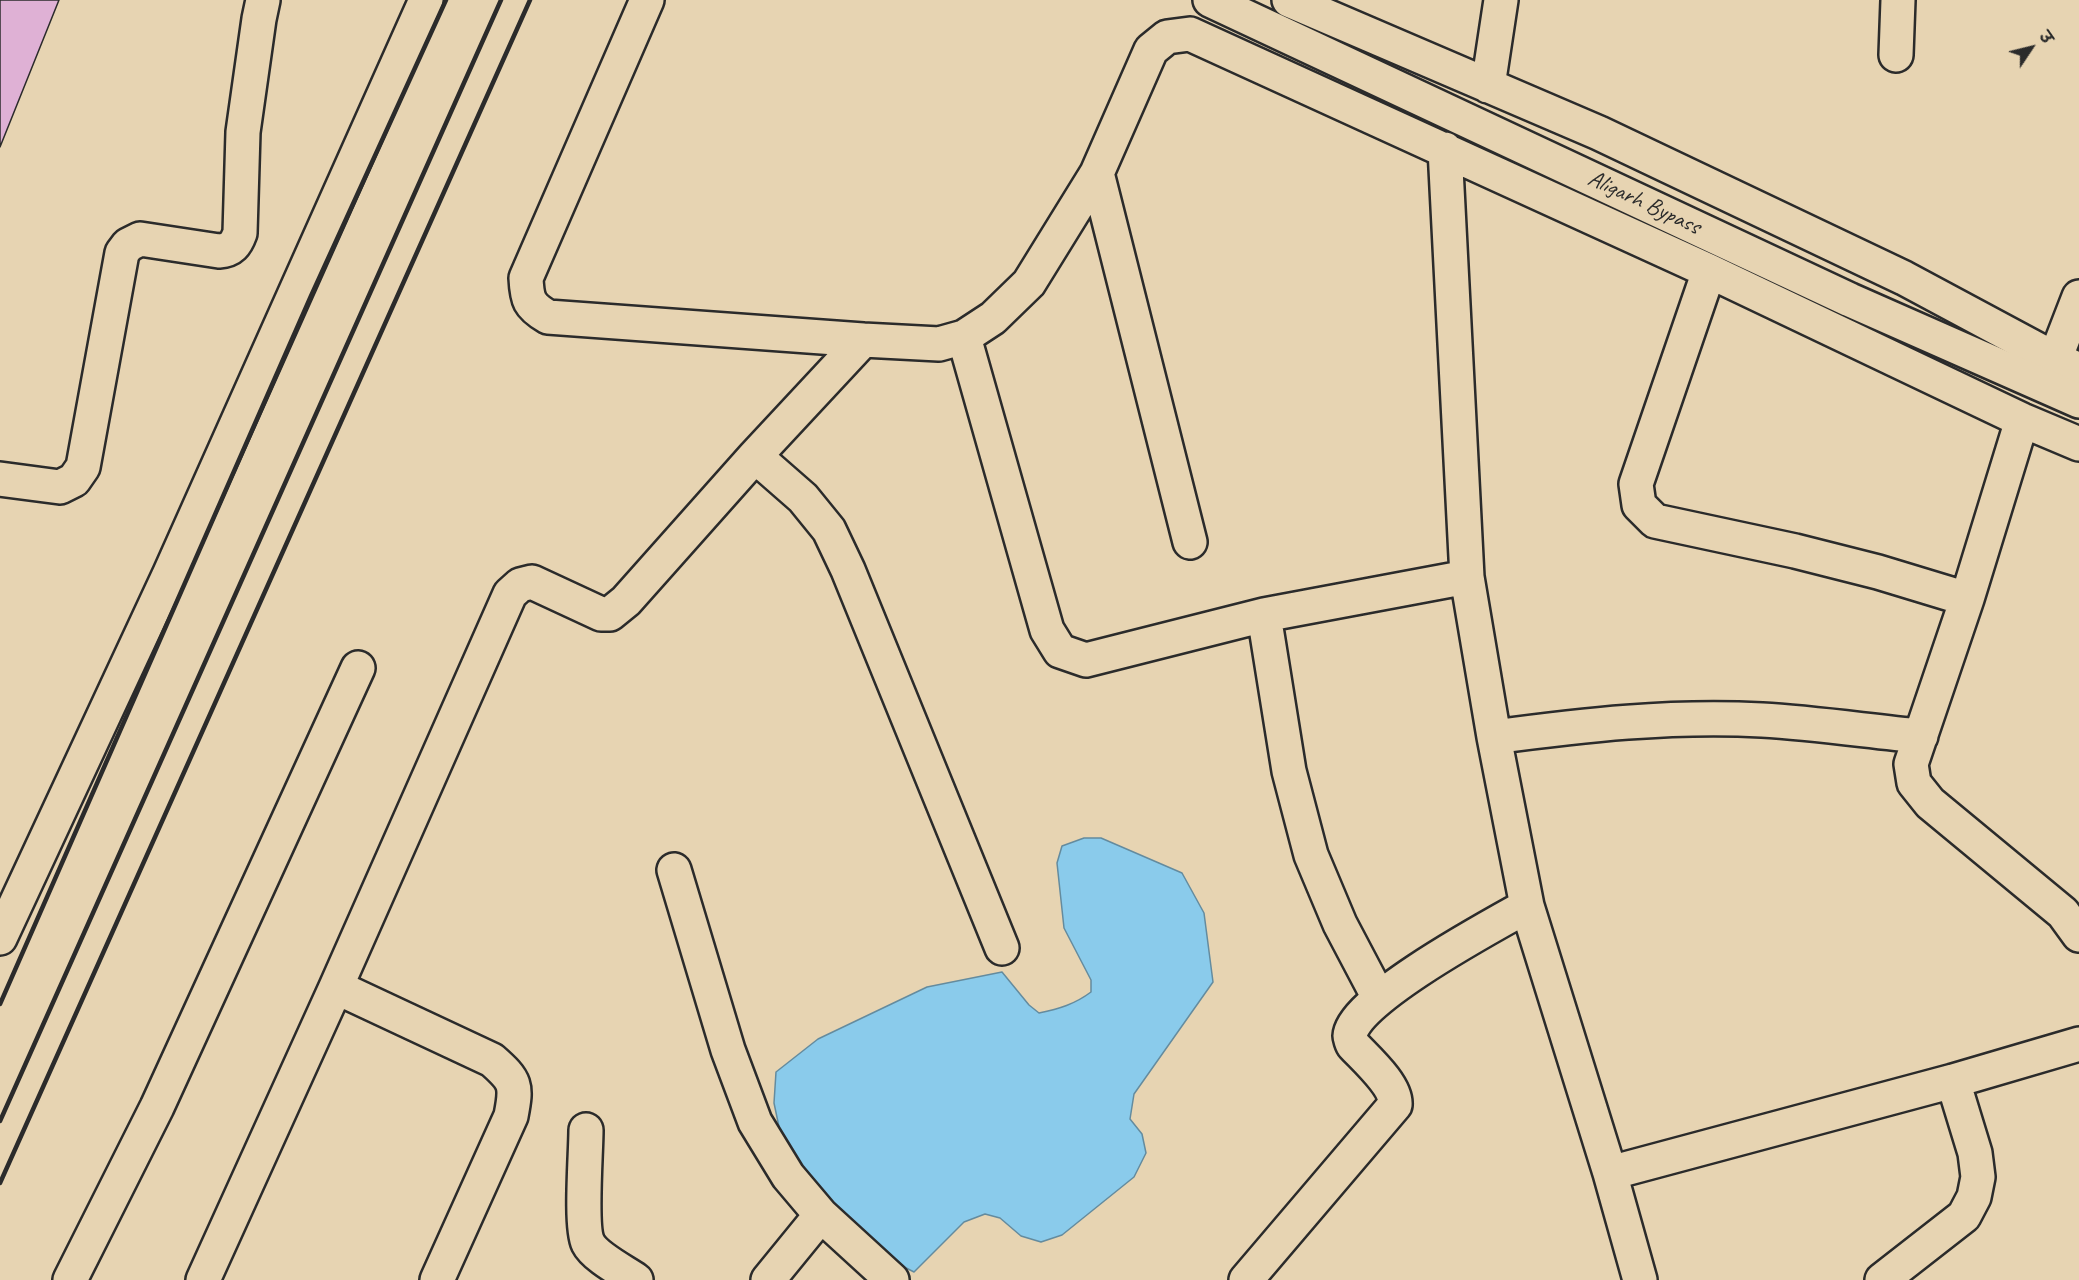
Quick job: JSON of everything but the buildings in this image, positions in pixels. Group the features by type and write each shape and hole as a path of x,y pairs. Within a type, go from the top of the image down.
{"street":[{"path":"0,479 60,487 74,480 83,467 122,253 128,245 140,239 219,251 227,250 236,244 240,233 243,132 263,0"},
{"path":"0,938 174,562 426,0"},
{"path":"647,0 526,278 526,296 534,309 548,317 939,344 964,336 993,318 1029,283 1097,173 1151,50 1167,37 1191,34 1709,271 2022,420 2079,444"},
{"name":"Aligarh Bypass","path":"1210,0 1850,300 2079,401"},
{"path":"1289,0 1599,133 1893,273 2067,364 2079,297"},
{"path":"1488,87 1501,0"},
{"path":"1896,55 1898,0"},
{"path":"1445,149 1467,577 1494,737 1527,906 1610,1173 1640,1280"},
{"path":"1097,173 1190,542"},
{"path":"1709,271 1636,484 1639,506 1655,521 1816,556 1967,599"},
{"path":"964,336 1047,630 1060,651 1086,660 1264,615 1467,577"},
{"path":"203,1280 510,594 520,585 532,582 601,614 610,614 626,601 755,456 863,340"},
{"path":"2022,420 1967,599 1911,764 1914,783 1930,803 2063,913 2079,935"},
{"path":"755,456 803,498 830,530 1002,948"},
{"path":"1264,615 1289,771 1311,855 1340,924 1379,998"},
{"path":"70,1280 157,1107 358,668"},
{"path":"1494,737 1578,726 1662,720 1762,720 1921,736"},
{"path":"674,870 728,1050 755,1122 788,1176 821,1215 892,1280"},
{"path":"1246,1280 1395,1105 1396,1097 1392,1088 1353,1045 1350,1036 1354,1025 1379,998 1433,960 1527,906"},
{"path":"336,987 492,1060 510,1076 515,1093 511,1116 437,1280"},
{"path":"1610,1173 1953,1081 2079,1044"},
{"path":"1882,1280 1964,1216 1974,1197 1978,1177 1975,1153 1953,1081"},
{"path":"586,1130 585,1225 588,1244 601,1257 636,1280"},
{"path":"768,1280 821,1215"}],"water":[{"path":"1084,838 1101,838 1182,873 1204,913 1213,982 1134,1094 1130,1119 1142,1134 1146,1153 1134,1177 1062,1235 1041,1242 1021,1236 1000,1218 985,1214 964,1222 914,1272 877,1253 826,1201 783,1146 774,1103 776,1072 818,1039 927,987 1002,972 1029,1005 1039,1013 1066,1006 1091,992 1091,980 1064,928 1057,863 1062,846"}],"railway":[{"path":"0,1004 311,296 446,0"},
{"path":"0,1121 501,0"},
{"path":"0,1183 530,0"}]}
